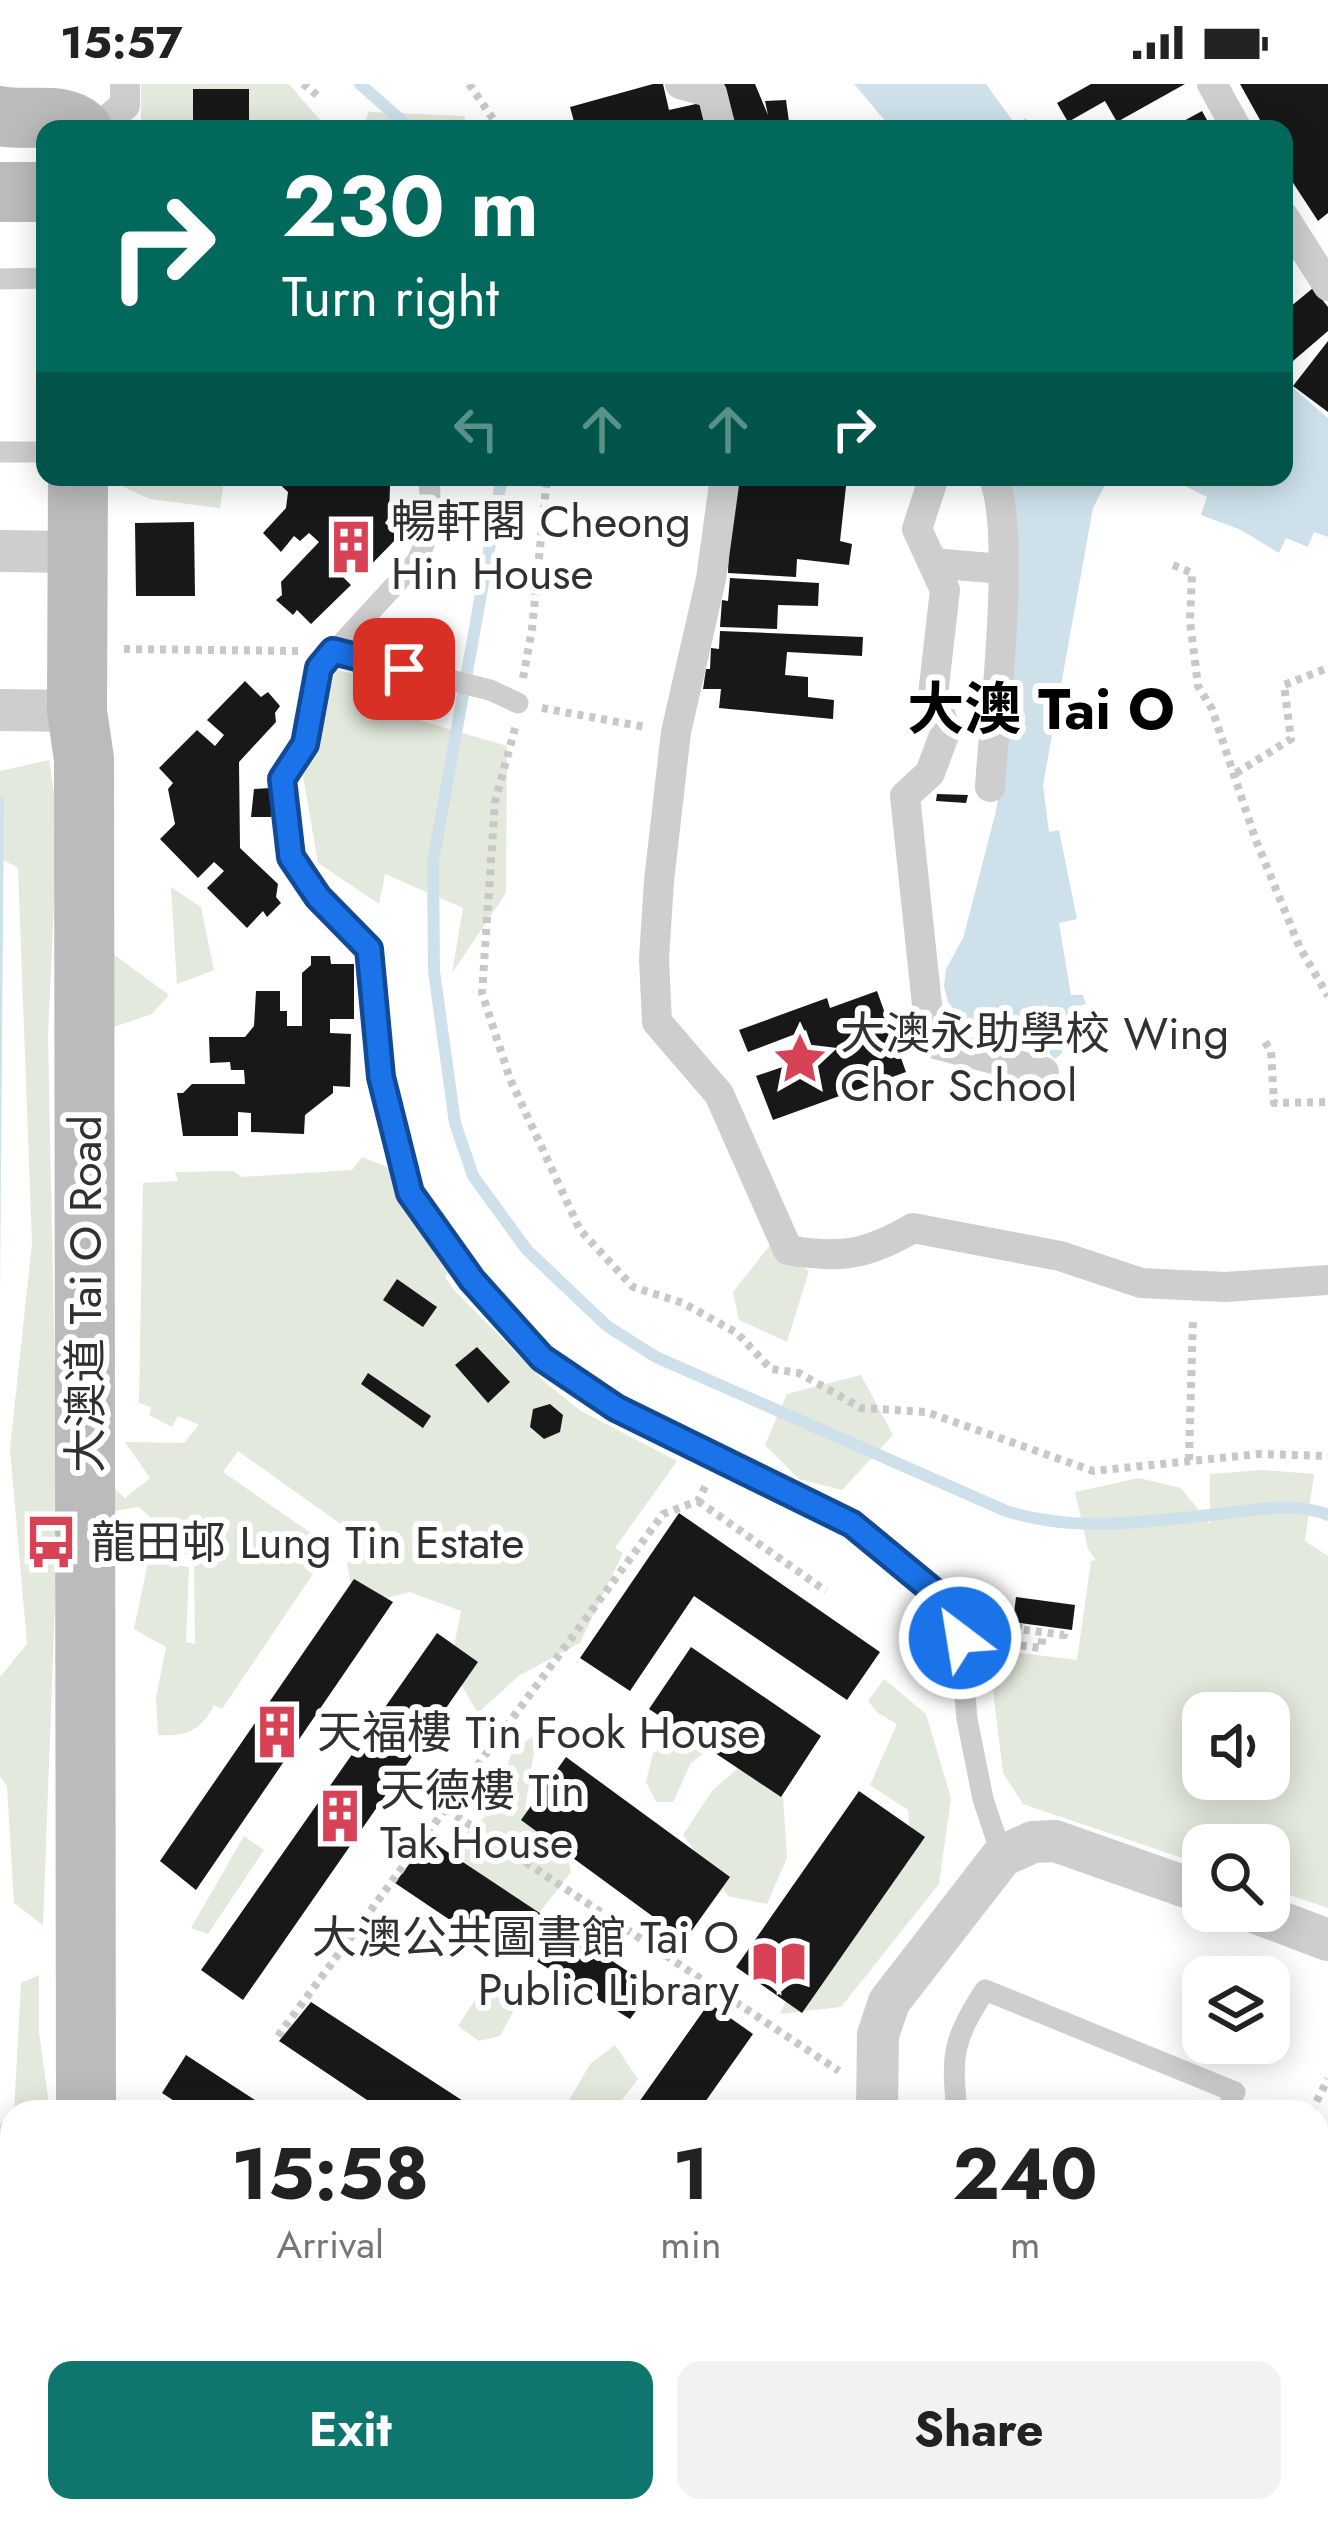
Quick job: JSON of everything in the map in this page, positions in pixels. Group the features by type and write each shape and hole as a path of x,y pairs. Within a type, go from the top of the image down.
{"main road":[{"path":"0,116 69,120"},
{"path":"0,191 36,192"},
{"name":"大澳道 Tai O Road","path":"78,486 77,711 84,759 86,2100"}],"street":[{"path":"108,120 125,105 125,84"},
{"path":"680,84 712,93 719,120"},
{"path":"1212,84 1232,120"},
{"path":"1293,231 1328,286"},
{"path":"724,486 711,579 676,733 656,939 657,1022 719,1094 788,1250 829,1257 878,1249 913,1228 1060,1256 1141,1283 1194,1286 1328,1280"},
{"path":"931,486 917,529 946,590 933,695 946,730 930,773 905,796 931,1043 1044,1072"},
{"path":"990,787 1003,569 998,486"},
{"path":"0,551 78,552"},
{"path":"933,563 1003,569"},
{"path":"0,710 77,711"},
{"path":"946,730 994,724"},
{"path":"866,2097 889,2002 1002,1856 1034,1842 1055,1841 1182,1886"},
{"path":"1290,1926 1328,1940"}],"lane":[{"path":"0,278 36,278"},
{"path":"0,452 36,452"},
{"path":"430,486 432,516 417,561 319,668 305,744 282,779 291,857 318,897 369,949 381,1077 410,1193 472,1280 542,1358 616,1408 852,1524 938,1595 960,1638 967,1719 983,1798 1002,1856"},
{"path":"333,651 490,690 518,703"},
{"path":"956,2100 952,2068 959,2031 985,1990 1235,2092 1231,2100"}],"path":[{"path":"303,84 317,96"},
{"path":"470,84 494,120"},
{"path":"546,486 532,629 514,739 495,802 482,992 510,1079 580,1229 633,1287 683,1303 737,1333 771,1369 800,1373 861,1408 926,1412 1093,1471 1259,1454 1328,1456"},
{"path":"1173,566 1192,573 1190,621 1198,686 1212,709 1300,948 1328,996"},
{"path":"111,648 333,651"},
{"path":"1236,773 1291,739 1284,685 1328,668"},
{"path":"518,703 676,733"},
{"path":"1265,1042 1271,1052 1274,1103 1328,1102"},
{"path":"1189,1460 1194,1286"},
{"path":"278,2036 663,1514 698,1501 719,1461"},
{"path":"698,1501 826,1591"},
{"path":"1019,1623 1018,1629 1042,1633 1064,1635 1064,1629"},
{"path":"960,1638 1041,1648 1042,1633"},
{"path":"446,1809 866,2097"}],"shaded area":[{"path":"141,84 289,84 320,120 141,120"},
{"path":"854,84 986,84 1012,120 884,120"},
{"path":"369,112 464,116 466,120 365,120"},
{"path":"1293,388 1328,418 1328,537 1314,532 1308,547 1286,538 1279,553 1241,530 1201,515 1207,497 1185,486 1293,486"},
{"path":"122,486 223,486 220,508 150,499"},
{"path":"1005,486 1104,486 1093,508 1043,785 1049,832 1059,830 1077,919 1059,923 1071,995 1083,995 1086,1004 1074,1008 1074,1020 1062,1024 1062,1053 1055,1059 1038,1043 1010,1030 959,1017 944,986 946,969 963,938 972,904 996,811 1005,750"},
{"path":"336,670 417,686 412,718 507,746 506,893 452,973 463,908 385,874 379,904 318,863 303,776"},
{"path":"49,760 58,817 48,1036 58,1524 43,1925 14,1903 7,1786 0,1777 0,1677 27,1644 10,1449 32,1243 18,868 0,858 0,771"},
{"path":"0,797 4,797 0,1296"},
{"path":"171,887 201,907 214,970 177,984"},
{"path":"105,948 169,995 152,1014 96,1033"},
{"path":"362,1157 397,1171 417,1215 451,1269 445,1277 453,1289 546,1383 581,1411 677,1461 615,1548 623,1553 580,1643 520,1675 478,1713 450,1666 461,1611 410,1592 355,1606 347,1564 359,1537 238,1451 223,1472 331,1547 222,1709 214,1705 191,1730 158,1735 156,1698 166,1647 134,1629 148,1562 189,1567 186,1642 195,1644 194,1566 162,1522 156,1523 139,1507 115,1511 97,1473 125,1498 150,1478 125,1442 184,1443 199,1425 178,1416 172,1427 149,1415 151,1407 139,1403 143,1183 178,1181 175,1172 233,1171 242,1177 352,1170"},
{"path":"770,1245 809,1271 787,1342 739,1320 733,1292"},
{"path":"861,1375 893,1435 842,1490 799,1479 765,1445 787,1394"},
{"path":"1264,1470 1314,1474 1305,1541 1328,1556 1328,1908 1290,1895 1290,1824 1182,1824 1182,1858 1023,1804 1003,1773 988,1649 1077,1660 1091,1561 1096,1560 1088,1549 1075,1492 1139,1478 1181,1488 1210,1524 1210,1474"},
{"path":"884,1679 926,1714 951,1798 939,1884 841,2007 780,2014 796,1976 911,1844 908,1810 870,1785 897,1724 868,1701"},
{"path":"705,1727 723,1739 691,1763 673,1802 656,1802 646,1782 653,1753"},
{"path":"537,1734 525,1809 560,1827 571,1872 528,1927 464,1881 461,1837 491,1812 513,1749"},
{"path":"747,1760 783,1796 787,1858 767,1904 728,1896 683,1835 712,1791"},
{"path":"244,1836 264,1850 208,1934 191,1928"},
{"path":"39,1975 39,2032 48,2100 15,2100 21,1983"},
{"path":"485,1985 517,2004 500,2036 479,2041 458,2026"},
{"path":"615,2045 638,2079 621,2100 569,2100 590,2064"}],"building":[{"path":"663,84 669,110 705,102 709,120 574,120 570,107"},
{"path":"721,84 755,84 768,115 765,101 786,100 789,120 734,120"},
{"path":"1091,84 1185,84 1121,120 1116,120 1105,101 1072,120 1057,103"},
{"path":"1240,84 1328,84 1328,213 1318,221 1293,183 1293,120 1260,120"},
{"path":"193,89 249,89 249,120 193,120"},
{"path":"1202,111 1207,120 1186,120"},
{"path":"1313,288 1328,307 1328,331 1293,361 1293,305"},
{"path":"1328,341 1328,412 1293,386"},
{"name":"暢軒閣 Cheong Hin House","path":"282,486 390,486 385,523 399,536 360,576 344,560 336,570 351,585 311,624 297,610 293,615 276,600 282,595 281,582 319,542 309,533 300,541 294,536 281,552 263,533 286,508 288,492"},
{"path":"732,486 846,486 840,541 852,544 849,565 797,559 796,577 728,573"},
{"path":"194,522 195,596 136,596 135,523"},
{"path":"730,578 819,583 818,606 778,605 777,629 720,627"},
{"path":"720,631 863,637 862,656 787,652 785,675 808,677 808,697 834,700 833,719 719,708 721,689 703,689 711,648 719,649"},
{"path":"245,681 261,697 268,692 280,706 276,722 239,762 240,848 278,884 276,897 281,903 267,917 263,911 247,928 207,888 224,871 214,862 198,878 160,839 175,824 168,789 173,783 159,768 197,730 215,746 224,735 207,720"},
{"path":"271,788 271,817 251,817 254,789"},
{"path":"937,794 968,795 966,803 936,801"},
{"path":"311,956 330,956 331,964 354,964 354,1019 330,1019 330,1033 351,1034 350,1087 333,1086 333,1093 305,1115 304,1134 251,1132 251,1113 238,1112 238,1136 183,1136 177,1093 192,1084 245,1084 244,1070 231,1070 230,1062 210,1063 209,1037 245,1037 254,1026 256,991 280,991 280,1011 287,1011 287,1026 302,1026 302,973 311,965"},
{"path":"877,991 906,1072 773,1120 756,1076 815,1056 806,1030 748,1052 739,1030 827,998 830,1008"},
{"path":"397,1279 437,1307 423,1327 383,1300"},
{"path":"477,1347 510,1382 488,1403 455,1365"},
{"path":"368,1373 431,1416 423,1428 361,1384"},
{"path":"550,1404 563,1415 560,1432 544,1439 530,1427 533,1409"},
{"path":"679,1513 880,1652 847,1700 694,1596 630,1691 580,1658"},
{"name":"天福樓 Tin Fook House","path":"354,1579 393,1602 196,1890 160,1861"},
{"path":"1016,1597 1075,1605 1072,1630 1013,1622"},
{"name":"天德樓 Tin Tak House","path":"437,1633 478,1662 243,2000 201,1970"},
{"path":"691,1647 821,1736 781,1797 649,1709"},
{"path":"566,1757 730,1877 685,1940 521,1820"},
{"path":"859,1791 925,1837 802,2013 736,1967"},
{"path":"428,1839 653,1988 630,2019 457,1912 450,1920 395,1883"},
{"path":"311,2002 462,2100 367,2100 279,2041"},
{"path":"709,2003 753,2034 706,2100 640,2100"},
{"path":"186,2055 255,2100 173,2100 162,2093"}],"waterway":[{"path":"360,84 401,120"},
{"path":"500,486 433,862 434,971 455,1123 473,1176 527,1250 607,1326 656,1357 1006,1511 1085,1524 1273,1508 1328,1515"}],"place":[{"name":"暢軒閣 Cheong Hin House","path":"351,547"},
{"name":"大澳永助學校 Wing Chor School","path":"800,1059"},
{"name":"龍田邨 Lung Tin Estate","path":"51,1542"},
{"name":"天福樓 Tin Fook House","path":"277,1732"},
{"name":"天德樓 Tin Tak House","path":"340,1816"},
{"name":"大澳公共圖書館 Tai O Public Library","path":"779,1963"}],"district":[{"name":"大澳 Tai O","path":"1041,709"}],"route":[{"path":"404,669 333,651 319,668 305,744 282,779 291,857 318,897 369,949 381,1077 410,1193 472,1280 542,1358 616,1408 852,1524 938,1595 960,1638"}]}
